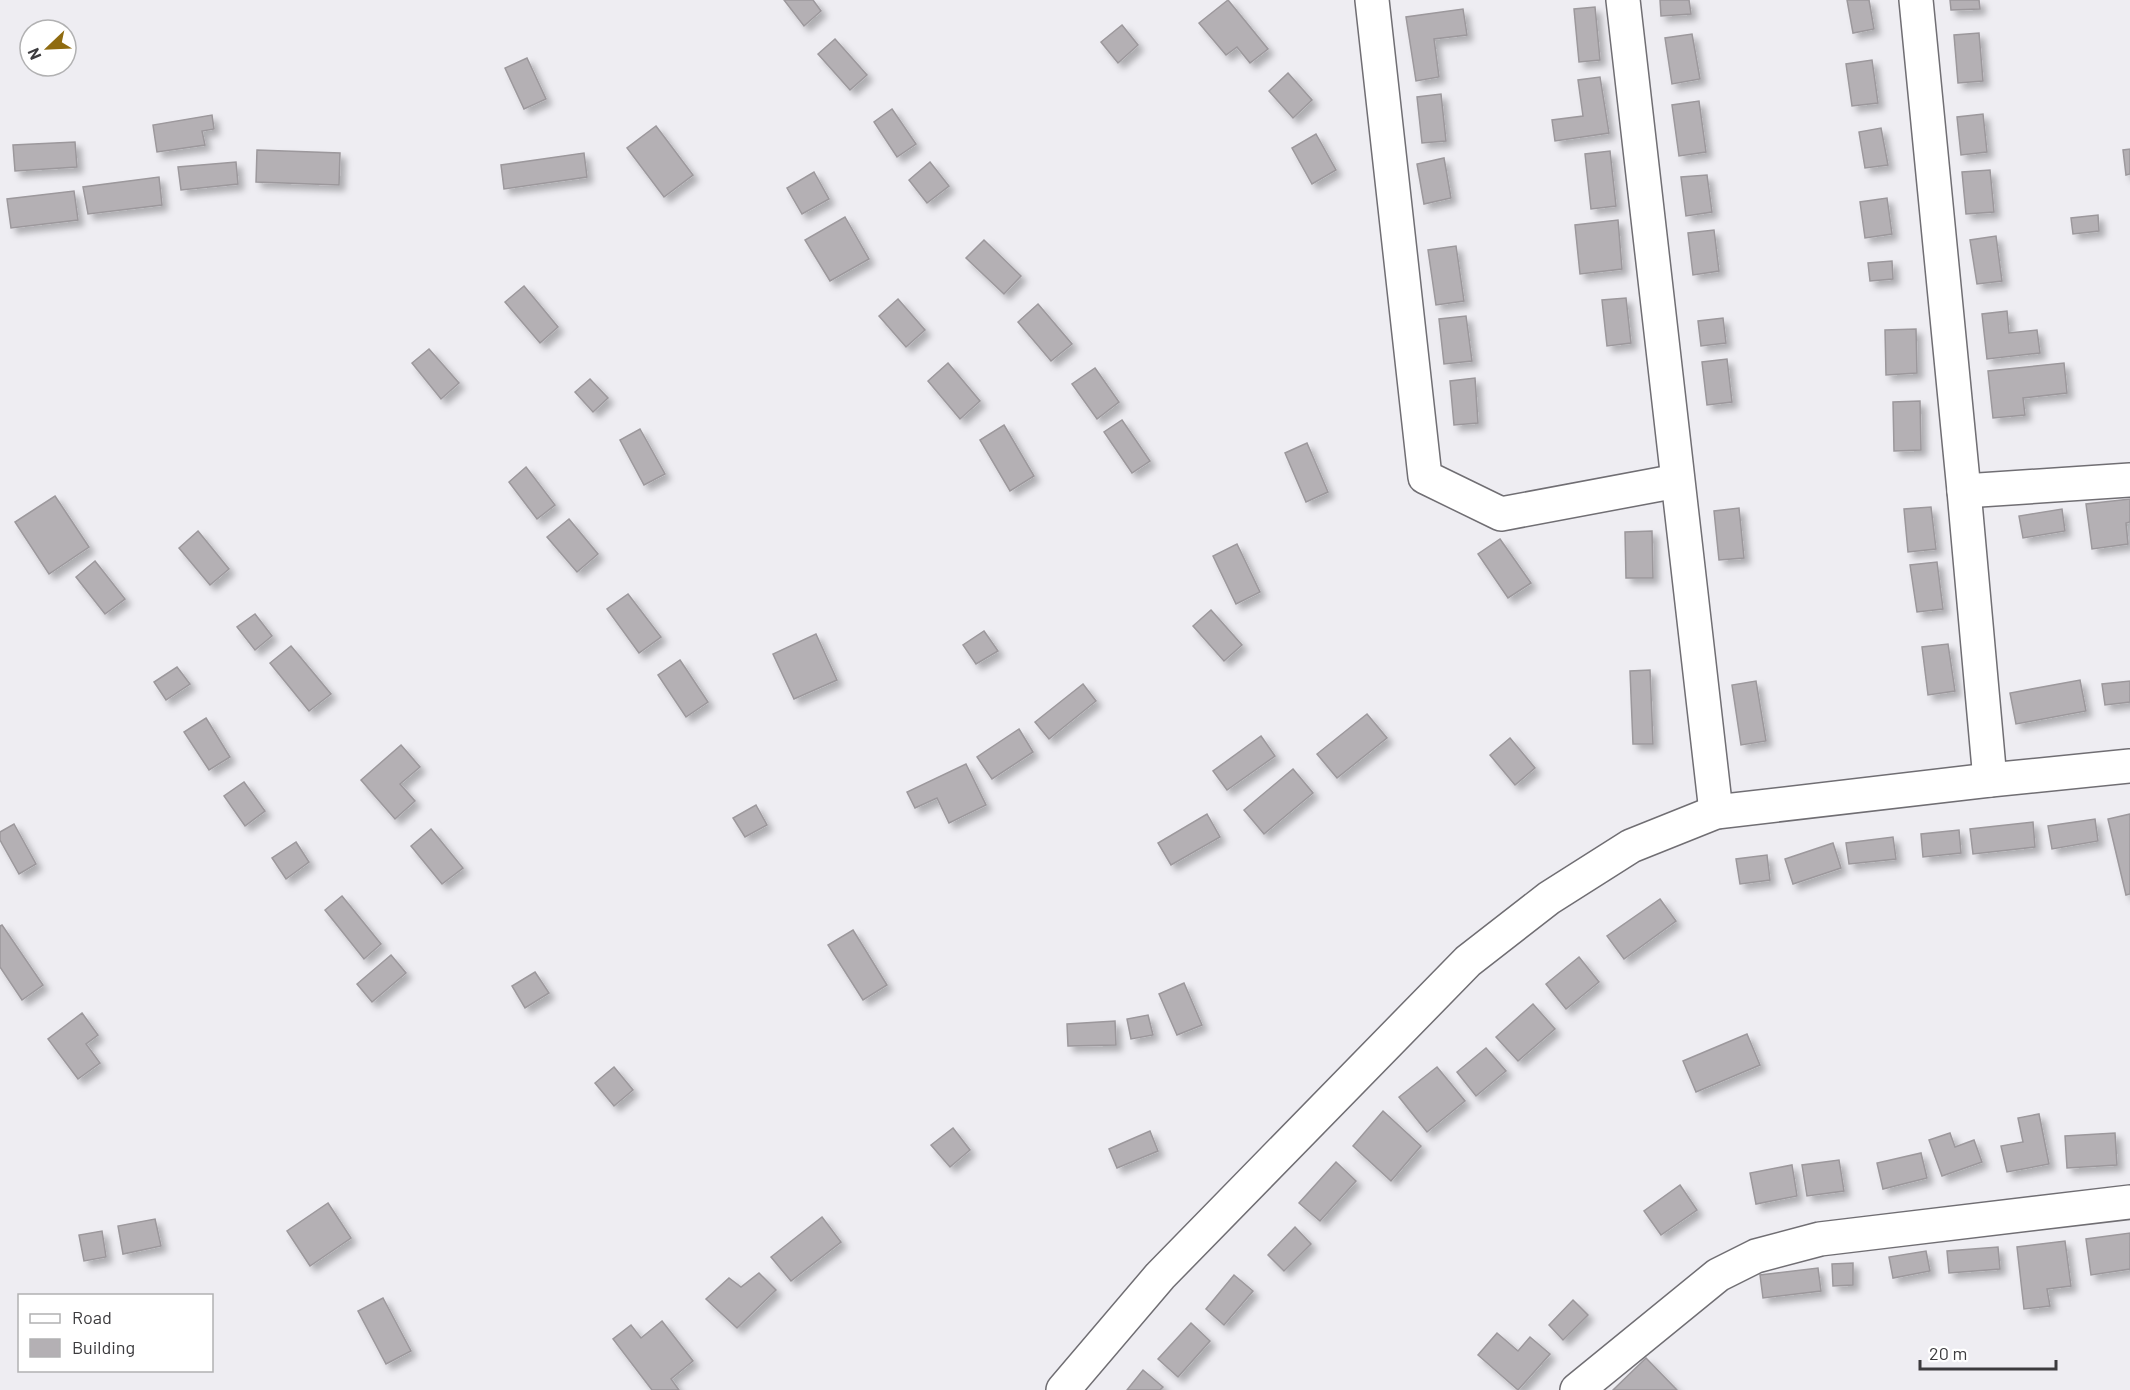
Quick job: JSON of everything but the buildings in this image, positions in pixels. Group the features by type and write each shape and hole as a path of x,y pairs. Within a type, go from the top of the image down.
{"street":[{"path":"1372,0 1425,477 1502,514 1677,481"},
{"path":"1623,0 1716,812"},
{"path":"1916,0 1990,780"},
{"path":"1964,490 2130,480"},
{"path":"1063,1390 1160,1276 1468,961 1549,898 1631,846 1716,812 2130,766"},
{"path":"1577,1390 1718,1275 1756,1256 1820,1239 2130,1202"}]}
